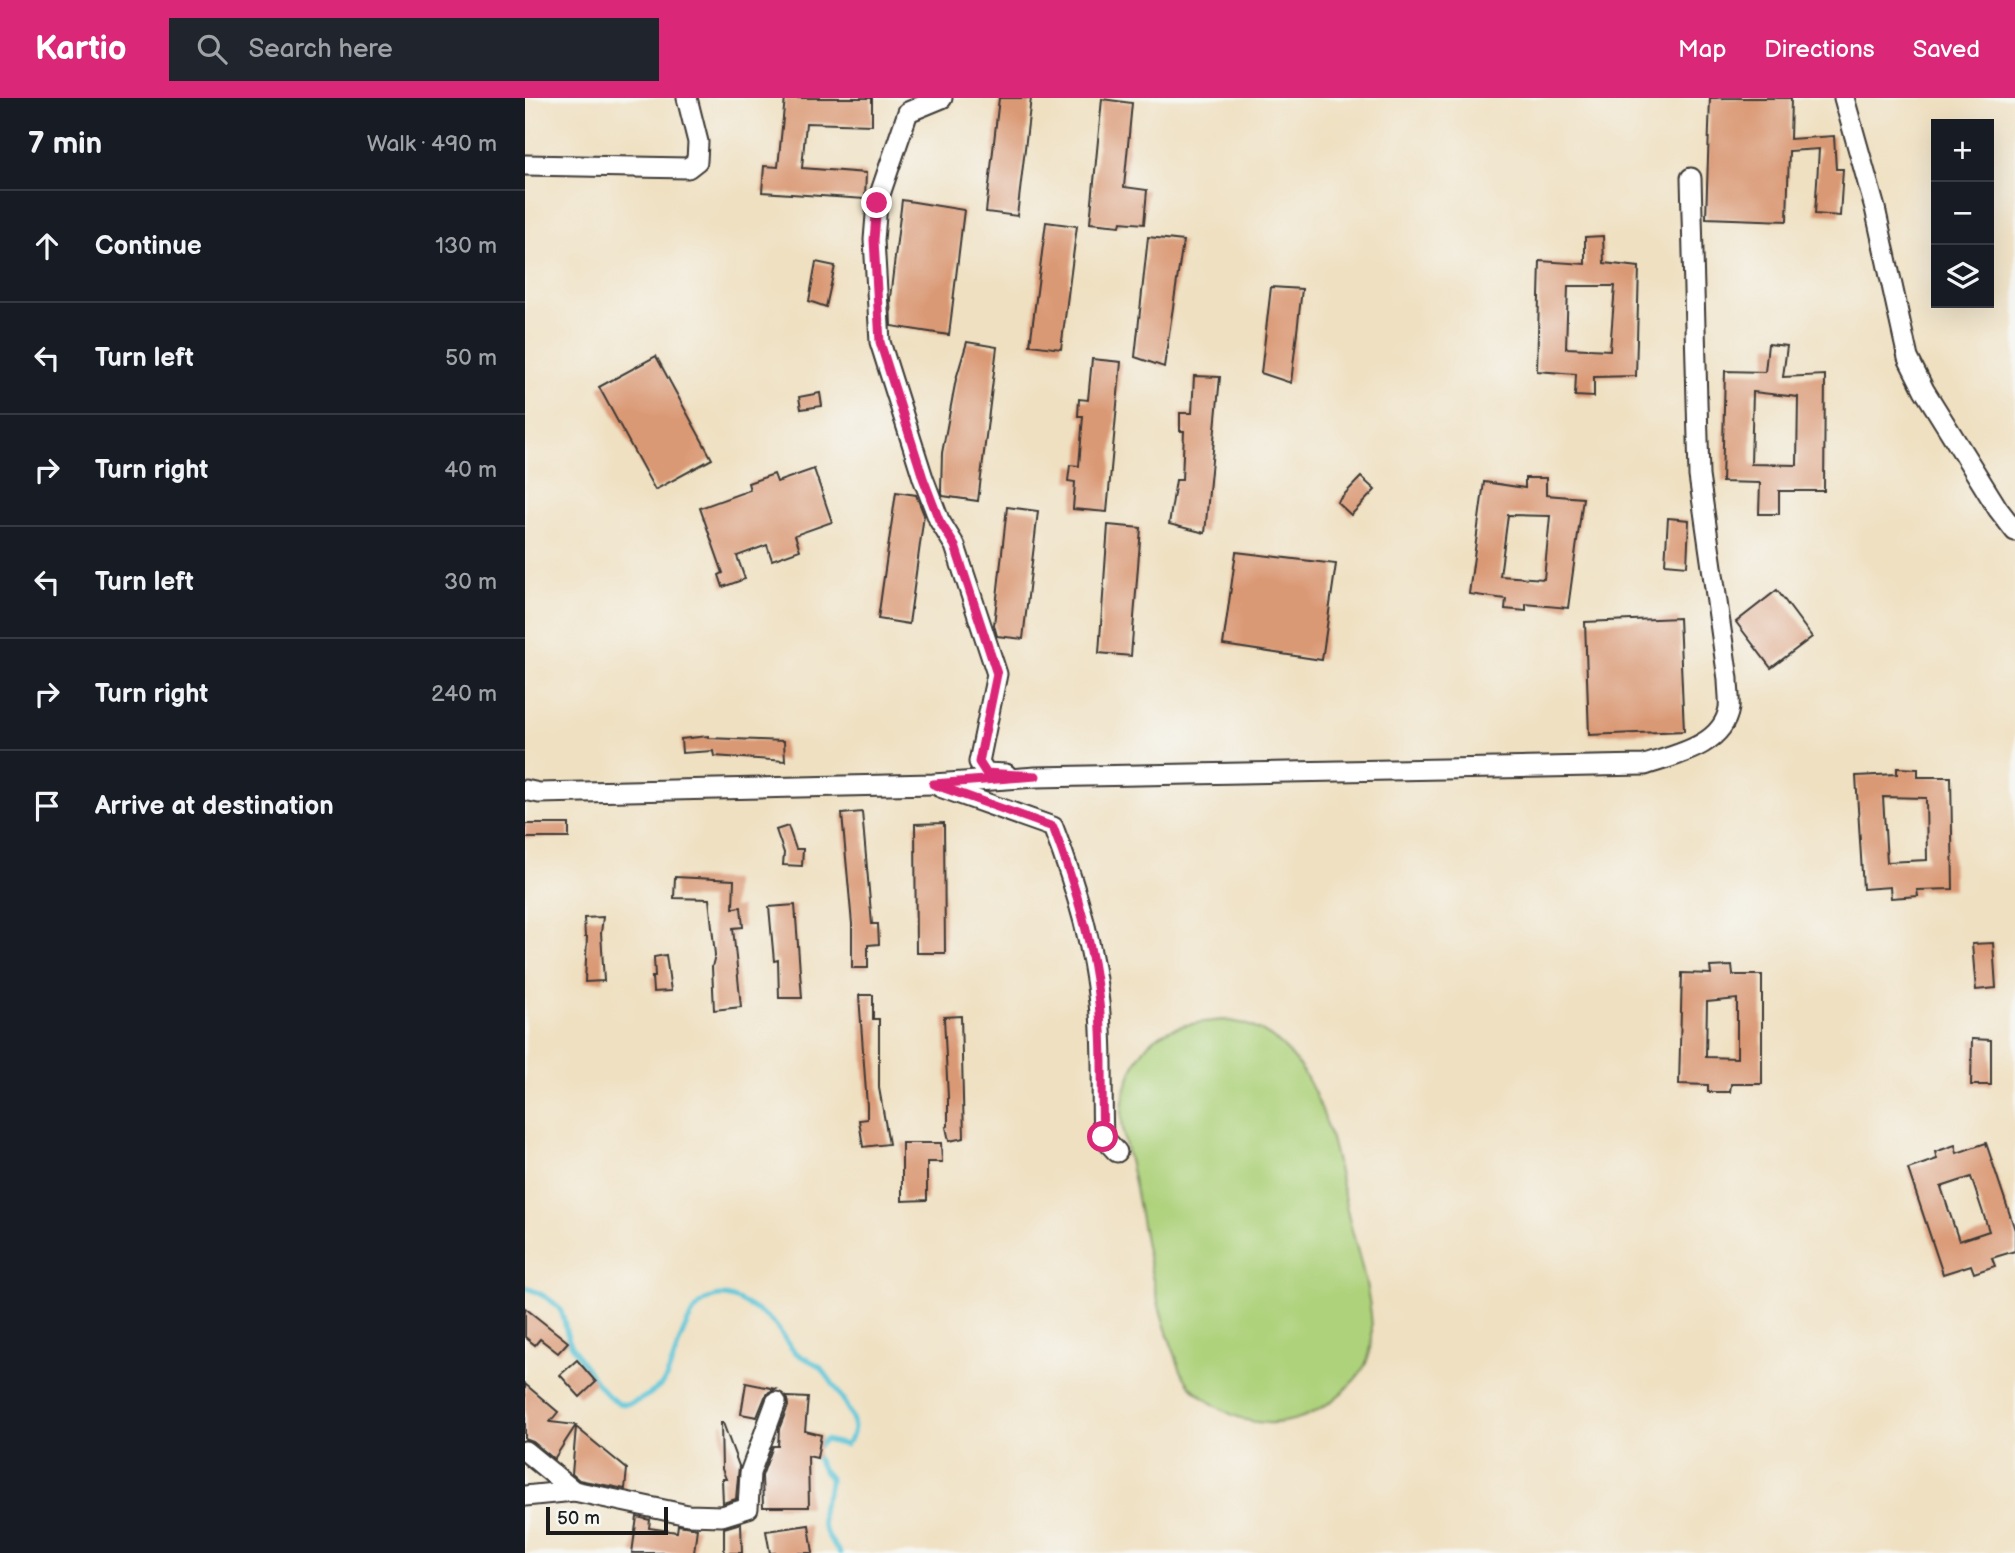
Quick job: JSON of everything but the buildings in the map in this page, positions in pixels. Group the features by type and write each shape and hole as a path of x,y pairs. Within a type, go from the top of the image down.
{"street":[{"path":"525,165 688,168 697,161 698,142 687,98"},
{"path":"942,98 908,112 877,203 874,240 880,342 923,478 939,520 955,546 997,674 979,762 986,773 1036,776"},
{"path":"1844,98 1875,208 1913,372 1998,509 2015,531"},
{"path":"525,790 553,793 933,784 1036,776 1645,765 1694,748 1713,736 1725,720 1729,707 1699,476 1691,178"},
{"path":"933,784 1053,827 1074,880 1083,913 1099,1000 1103,1137 1117,1152"},
{"path":"525,1496 574,1491 688,1516 722,1516 748,1508 750,1473 776,1402"},
{"path":"525,1451 574,1491"}],"green space":[{"path":"1223,1020 1246,1024 1274,1039 1291,1054 1309,1081 1331,1138 1370,1308 1371,1349 1357,1377 1328,1404 1295,1420 1277,1423 1240,1418 1221,1409 1199,1394 1184,1376 1167,1334 1156,1292 1123,1130 1122,1111 1127,1084 1134,1066 1149,1043 1174,1028"}],"waterway":[{"path":"525,1287 546,1297 557,1306 569,1340 584,1365 605,1392 621,1404 640,1399 662,1384 692,1316 700,1305 711,1298 724,1296 736,1299 770,1320 796,1353 820,1367 853,1421 853,1432 845,1445 825,1440 813,1450 822,1469 830,1478 823,1506 823,1526 840,1553"}],"route":[{"path":"877,203 874,240 880,342 923,478 939,520 955,546 997,674 979,762 986,773 1036,776 933,784 1053,827 1074,880 1083,913 1099,1000 1103,1137"}]}
